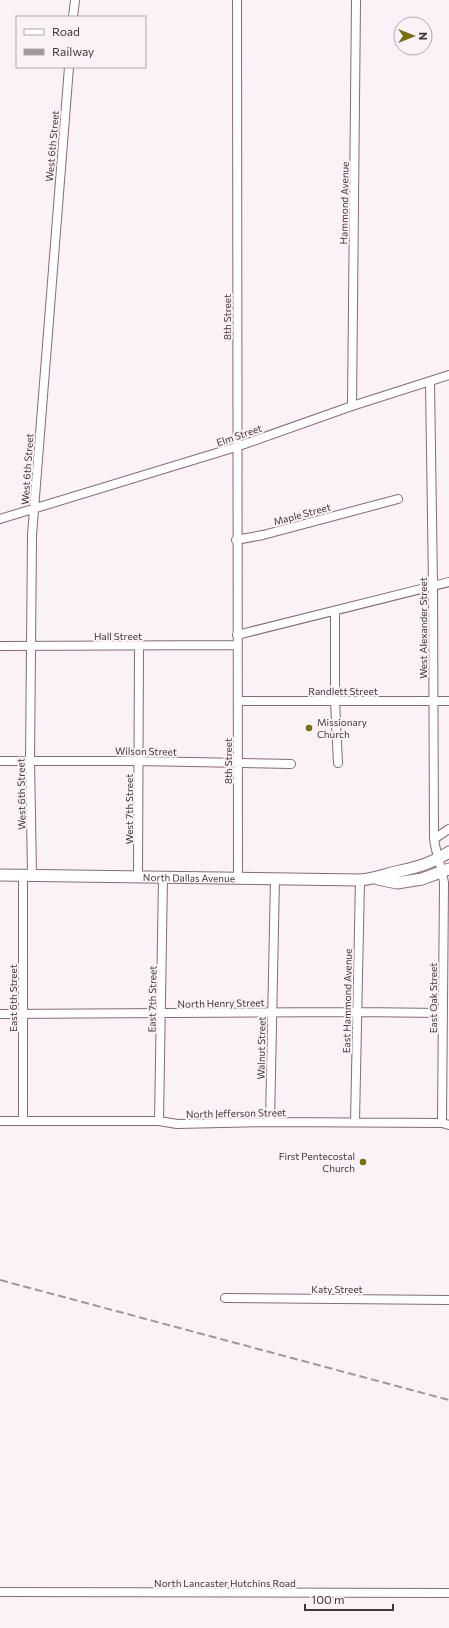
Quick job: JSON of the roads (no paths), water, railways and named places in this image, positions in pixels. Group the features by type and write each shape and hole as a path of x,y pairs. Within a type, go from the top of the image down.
{"main road":[{"name":"North Dallas Avenue","path":"0,875 27,874 360,880 377,878 399,871 416,868 438,860 449,852"},
{"name":"North Dallas Avenue","path":"377,878 397,883 446,877"}],"street":[{"path":"73,16 75,0"},
{"name":"8th Street","path":"236,0 236,540 238,878"},
{"name":"Hammond Avenue","path":"352,406 356,0"},
{"name":"West 6th Street","path":"27,874 34,509 69,68"},
{"name":"Elm Street","path":"0,519 236,447 352,406 449,375"},
{"name":"West Alexander Street","path":"430,382 434,585 434,839 438,860 446,877"},
{"name":"Maple Street","path":"236,540 398,499"},
{"path":"237,635 449,582"},
{"path":"336,610 335,701 338,763"},
{"name":"Hall Street","path":"0,646 237,645"},
{"name":"West 7th Street","path":"138,877 139,646"},
{"name":"Randlett Street","path":"238,701 449,700"},
{"name":"Wilson Street","path":"0,761 139,761 291,764"},
{"path":"434,839 449,829"},
{"name":"East 6th Street","path":"23,1121 23,1014 27,874"},
{"name":"East 7th Street","path":"159,1121 162,1014 163,877"},
{"name":"East Oak Street","path":"445,1124 443,1013 446,877"},
{"name":"Walnut Street","path":"270,1122 275,878"},
{"name":"East Hammond Avenue","path":"355,1122 356,1012 360,880"},
{"name":"North Henry Street","path":"0,1014 272,1012 443,1013"},
{"name":"North Jefferson Street","path":"0,1121 159,1121 177,1124 355,1122 445,1124"},
{"name":"Katy Street","path":"225,1298 449,1300"},
{"name":"North Lancaster Hutchins Road","path":"0,1592 449,1593"}],"railway":[{"path":"0,1280 449,1400"}],"place":[{"name":"Missionary Church","path":"309,728"},
{"name":"First Pentecostal Church","path":"363,1162"}]}
